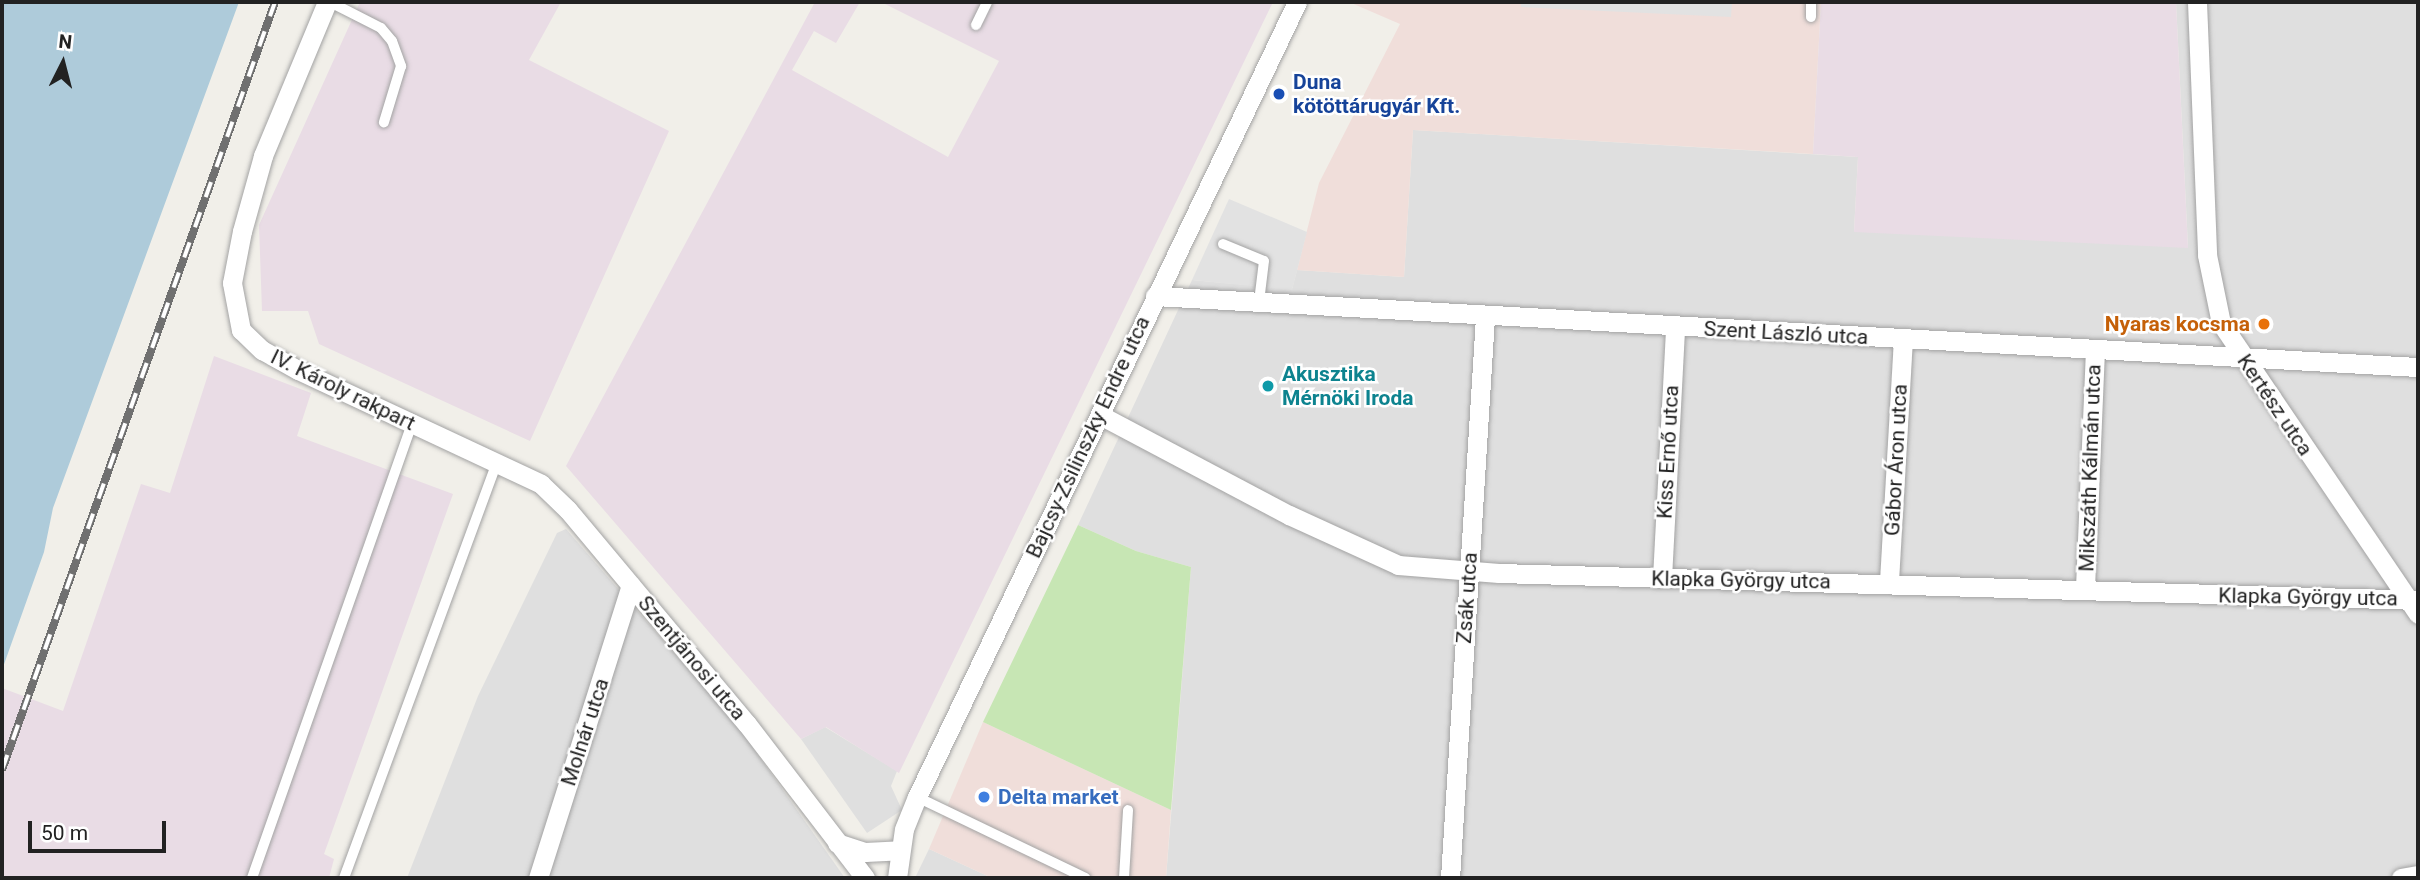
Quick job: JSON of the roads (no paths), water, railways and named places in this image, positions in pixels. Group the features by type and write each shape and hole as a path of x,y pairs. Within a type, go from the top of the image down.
{"street":[{"name":"IV. Károly rakpart","path":"328,2 263,156 242,230 232,283 234,303 242,330 262,350 496,464"},
{"name":"Bajcsy-Zsilinszky Endre utca","path":"897,878 900,850 917,797 1297,2"},
{"name":"Kertész utca","path":"2197,2 2207,255 2221,323 2415,604"},
{"name":"Szent László utca","path":"1155,296 1485,317 2418,367"},
{"name":"Zsák utca","path":"1450,878 1485,317"},
{"name":"Kiss Ernő utca","path":"1662,578 1675,326"},
{"name":"Gábor Áron utca","path":"1889,581 1903,339"},
{"name":"Mikszáth Kálmán utca","path":"2085,588 2095,349"},
{"name":"Klapka György utca","path":"1100,415 1289,515 1398,565 1469,572 1889,581 2415,604"},
{"name":"Szentjánosi utca","path":"496,464 541,484 631,585 747,724 865,878"},
{"name":"Molnár utca","path":"538,878 631,585"},
{"path":"836,842 865,852 900,850"},
{"path":"2401,878 2418,875"}],"lane":[{"path":"328,2 381,28 392,41 401,66 384,122"},
{"path":"976,25 987,2"},
{"path":"1811,2 1811,17"},
{"path":"1223,244 1264,261 1259,303"},
{"path":"252,878 412,423"},
{"path":"344,878 496,464"},
{"path":"917,797 1085,878"},
{"path":"1124,878 1128,810"}],"water":[{"path":"2,2 239,2 53,508 44,552 2,670"}],"railway":[{"path":"2,770 275,2"}],"place":[{"name":"Duna kötöttárugyár Kft.","path":"1279,94"},
{"name":"Nyaras kocsma","path":"2264,324"},
{"name":"Akusztika Mérnöki Iroda","path":"1268,386"},
{"name":"Delta market","path":"984,797"}]}
